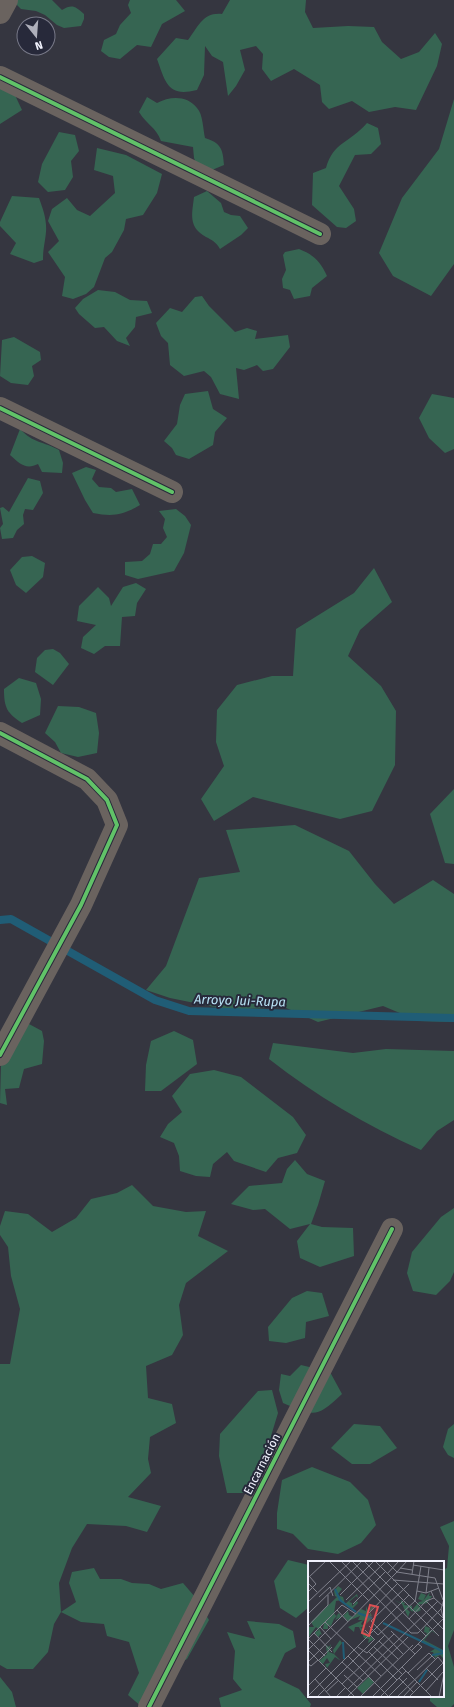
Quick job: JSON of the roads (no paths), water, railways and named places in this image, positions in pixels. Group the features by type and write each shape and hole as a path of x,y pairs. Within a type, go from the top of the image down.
{"street":[{"path":"0,13 7,0"},
{"path":"0,77 320,234"},
{"path":"0,408 172,492"},
{"path":"0,733 87,779 107,800 117,825 81,905 0,1055"},
{"name":"Encarnación","path":"149,1707 392,1229"}],"waterway":[{"name":"Arroyo Jui-Rupa","path":"0,920 11,919 155,1000 189,1011 454,1018"}]}
